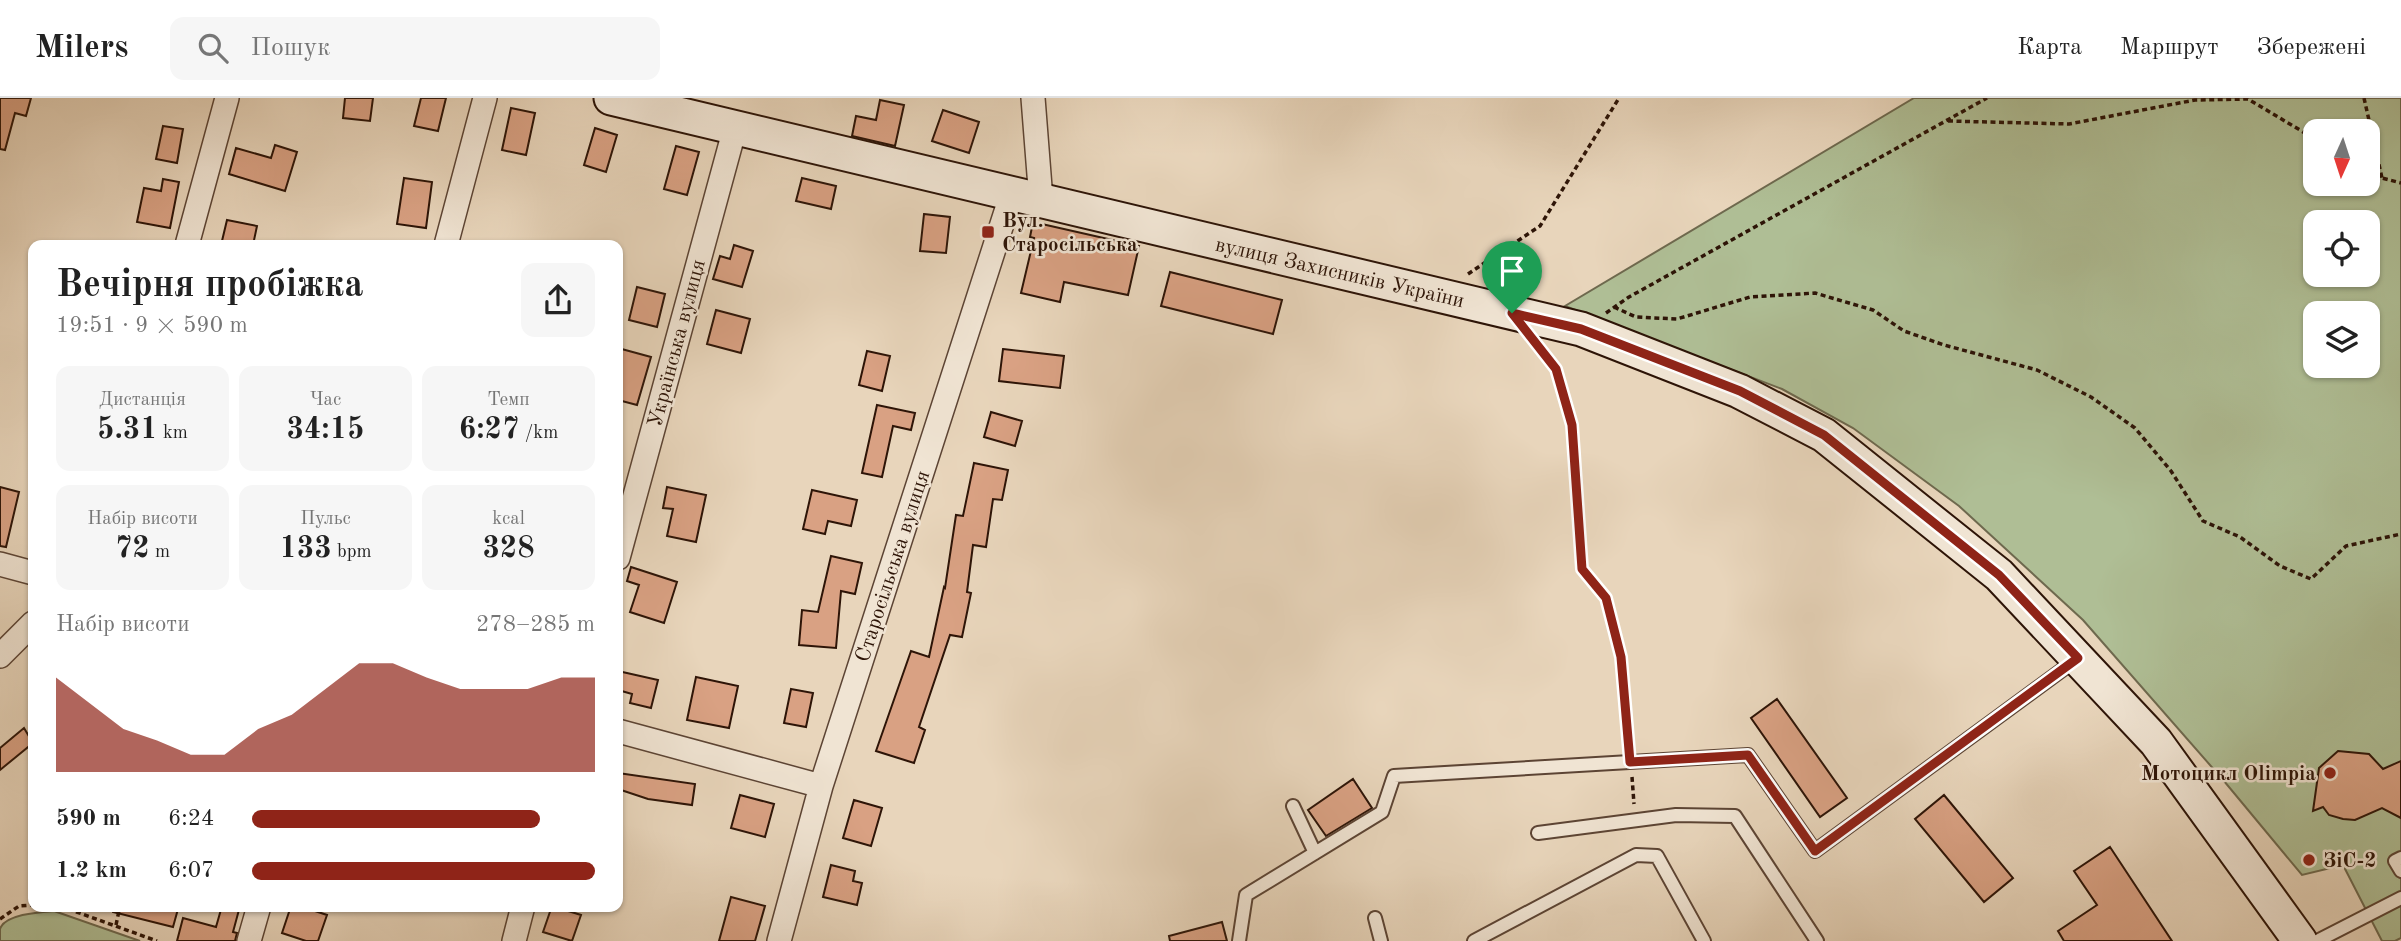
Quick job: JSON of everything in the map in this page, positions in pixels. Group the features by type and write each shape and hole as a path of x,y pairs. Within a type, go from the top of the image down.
{"street":[{"path":"188,240 227,98"},
{"path":"447,240 485,98"},
{"name":"вулиця Захисників України","path":"611,98 1581,329 1740,391 1824,435 1999,575 2156,742 2300,941"},
{"path":"1026,197 1033,98"},
{"name":"Українська вулиця","path":"623,540 735,128"},
{"name":"Старосільська вулиця","path":"779,941 821,786 1026,197"},
{"path":"0,564 28,572"},
{"path":"0,656 28,628"},
{"path":"623,731 821,786"},
{"path":"249,941 257,912"},
{"path":"514,941 521,912"}],"lane":[{"path":"1238,941 1246,895 1382,812 1394,776 1748,755 1815,851 2078,658"},
{"path":"1293,806 1315,853"},
{"path":"1538,833 1676,815 1735,816 1817,941"},
{"path":"1475,941 1636,855 1657,856 1704,941"},
{"path":"2401,858 2395,860 2401,872"},
{"path":"2317,941 2401,898"},
{"path":"1375,918 1381,941"}],"path":[{"path":"1437,295 1540,226 1619,98"},
{"path":"1581,329 1614,307 1987,98"},
{"path":"2364,98 2382,178 2401,183"},
{"path":"1946,121 2068,124 2195,100 2248,99 2303,132"},
{"path":"1614,307 1636,317 1677,319 1750,297 1815,293 1873,310 1905,331 1944,345 2037,370 2091,397 2135,428 2171,471 2203,521 2240,537 2280,566 2311,579 2346,546 2401,534"},
{"path":"1512,313 1556,369 1572,425 1582,569 1606,598 1621,657 1636,820"},
{"path":"0,919 19,906 28,905"},
{"path":"78,912 158,941"},
{"path":"116,925 119,912"}],"green space":[{"path":"1914,98 2401,98 2401,938 2382,941 2343,865 2302,875 2083,620 1959,506 1853,428 1782,389 1565,306"},
{"path":"57,912 140,941 0,941 3,924 24,915"}],"building":[{"path":"0,98 31,98 26,116 15,113 5,150 0,149"},
{"path":"345,98 373,98 370,121 343,118"},
{"path":"421,98 446,98 438,131 414,126"},
{"path":"880,100 904,105 895,146 852,136 856,116 876,120"},
{"path":"511,108 535,113 526,155 502,150"},
{"path":"943,110 979,122 969,153 932,141"},
{"path":"163,126 183,129 177,163 156,159"},
{"path":"595,128 617,135 606,172 584,165"},
{"path":"275,145 297,152 285,191 229,174 236,148 271,158"},
{"path":"676,146 699,152 687,195 664,189"},
{"path":"404,178 432,182 426,228 397,224"},
{"path":"802,178 836,186 831,209 796,201"},
{"path":"163,179 179,182 170,228 137,222 144,188 161,191"},
{"path":"924,214 950,217 946,253 920,251"},
{"path":"227,220 257,226 254,240 222,240"},
{"path":"1033,222 1139,246 1128,295 1064,282 1060,302 1021,293 1034,238 1030,237"},
{"path":"734,245 753,251 742,287 713,279 720,256 730,259"},
{"path":"1170,272 1282,300 1273,334 1161,306"},
{"path":"637,287 665,294 657,327 629,320"},
{"path":"716,310 750,319 741,353 707,344"},
{"path":"623,349 651,357 637,405 623,401"},
{"path":"1003,349 1064,356 1060,388 999,381"},
{"path":"867,351 890,356 882,391 859,385"},
{"path":"877,405 915,413 911,430 893,426 882,477 862,473"},
{"path":"991,412 1022,421 1015,446 984,437"},
{"path":"974,463 1008,470 1002,500 993,499 986,547 973,545 967,592 971,593 962,637 950,635 919,727 925,730 914,763 876,751 911,651 929,657 945,588 956,515 963,516"},
{"path":"0,487 19,492 6,547 0,546"},
{"path":"667,487 706,495 696,542 667,536 673,509 663,508"},
{"path":"812,490 857,500 851,526 828,521 825,534 803,529"},
{"path":"831,556 862,563 855,594 841,591 836,648 799,645 802,610 818,612"},
{"path":"631,567 677,582 664,623 630,612 639,585 627,581"},
{"path":"623,672 658,680 651,708 630,703 632,694 623,691"},
{"path":"696,677 738,686 729,728 687,720"},
{"path":"791,689 813,693 806,727 784,723"},
{"path":"1777,699 1847,798 1820,817 1751,718"},
{"path":"24,728 28,735 28,747 0,770 0,748"},
{"path":"2338,751 2369,754 2383,769 2401,761 2401,818 2382,808 2355,820 2329,815 2323,807 2313,811 2319,768"},
{"path":"623,774 695,784 692,805 648,799 623,791"},
{"path":"1353,779 1372,808 1326,836 1308,810"},
{"path":"740,795 774,804 765,837 731,828"},
{"path":"1944,795 2013,878 1984,902 1915,819"},
{"path":"854,800 882,808 871,846 843,838"},
{"path":"2110,847 2172,941 2064,941 2058,931 2097,905 2074,871"},
{"path":"831,865 855,871 853,881 862,883 857,905 823,897"},
{"path":"731,897 765,906 755,941 719,941"},
{"path":"113,912 177,912 173,927"},
{"path":"220,912 238,912 233,932 237,933 235,941 177,941 183,918 216,927"},
{"path":"289,912 318,912 327,915 318,941 306,941 282,933"},
{"path":"550,912 581,915 572,941 543,932"},
{"path":"1222,922 1227,941 1170,941 1169,936"}],"place":[{"name":"Вул. Старосільська","path":"988,232"},
{"name":"Мотоцикл Olimpia","path":"2330,773"},
{"name":"ЗіС-2","path":"2309,860"}],"route":[{"path":"1512,313 1581,329 1636,353 1740,391 1824,435 1999,575 2078,658 1815,851 1748,755 1630,762 1621,657 1606,598 1582,569 1572,425 1556,369 1512,313"}]}
